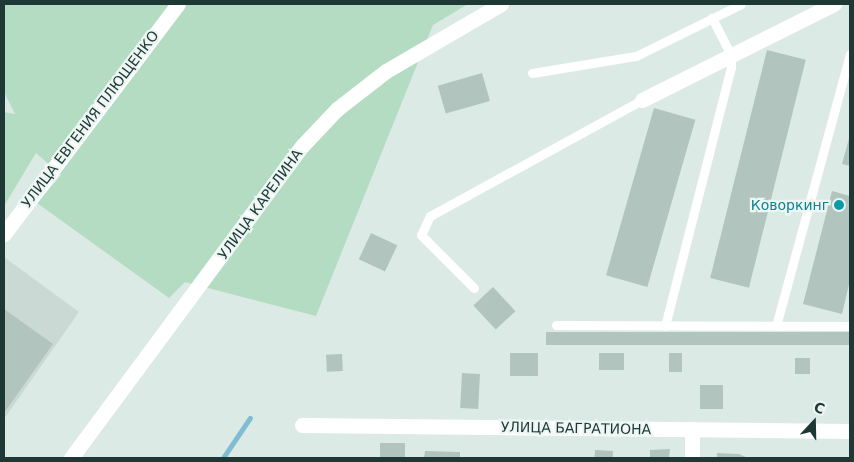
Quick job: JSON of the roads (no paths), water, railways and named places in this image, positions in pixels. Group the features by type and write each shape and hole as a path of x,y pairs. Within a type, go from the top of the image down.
{"street":[{"name":"УЛИЦА ЕВГЕНИЯ ПЛЮЩЕНКО","path":"4,234 178,4"},
{"name":"УЛИЦА КАРЕЛИНА","path":"71,458 302,146 337,109 386,71 501,4"},
{"path":"642,100 834,4"},
{"name":"УЛИЦА БАГРАТИОНА","path":"302,425 850,431"},
{"path":"692,429 692,456"}],"lane":[{"path":"532,73 636,56 741,4"},
{"path":"665,326 731,68 731,55 712,18"},
{"path":"776,326 850,54"},
{"path":"474,288 421,234 430,216 642,100"},
{"path":"556,326 850,326"}],"waterway":[{"path":"223,458 250,418"}],"place":[{"name":"Коворкинг","path":"839,205"}]}
